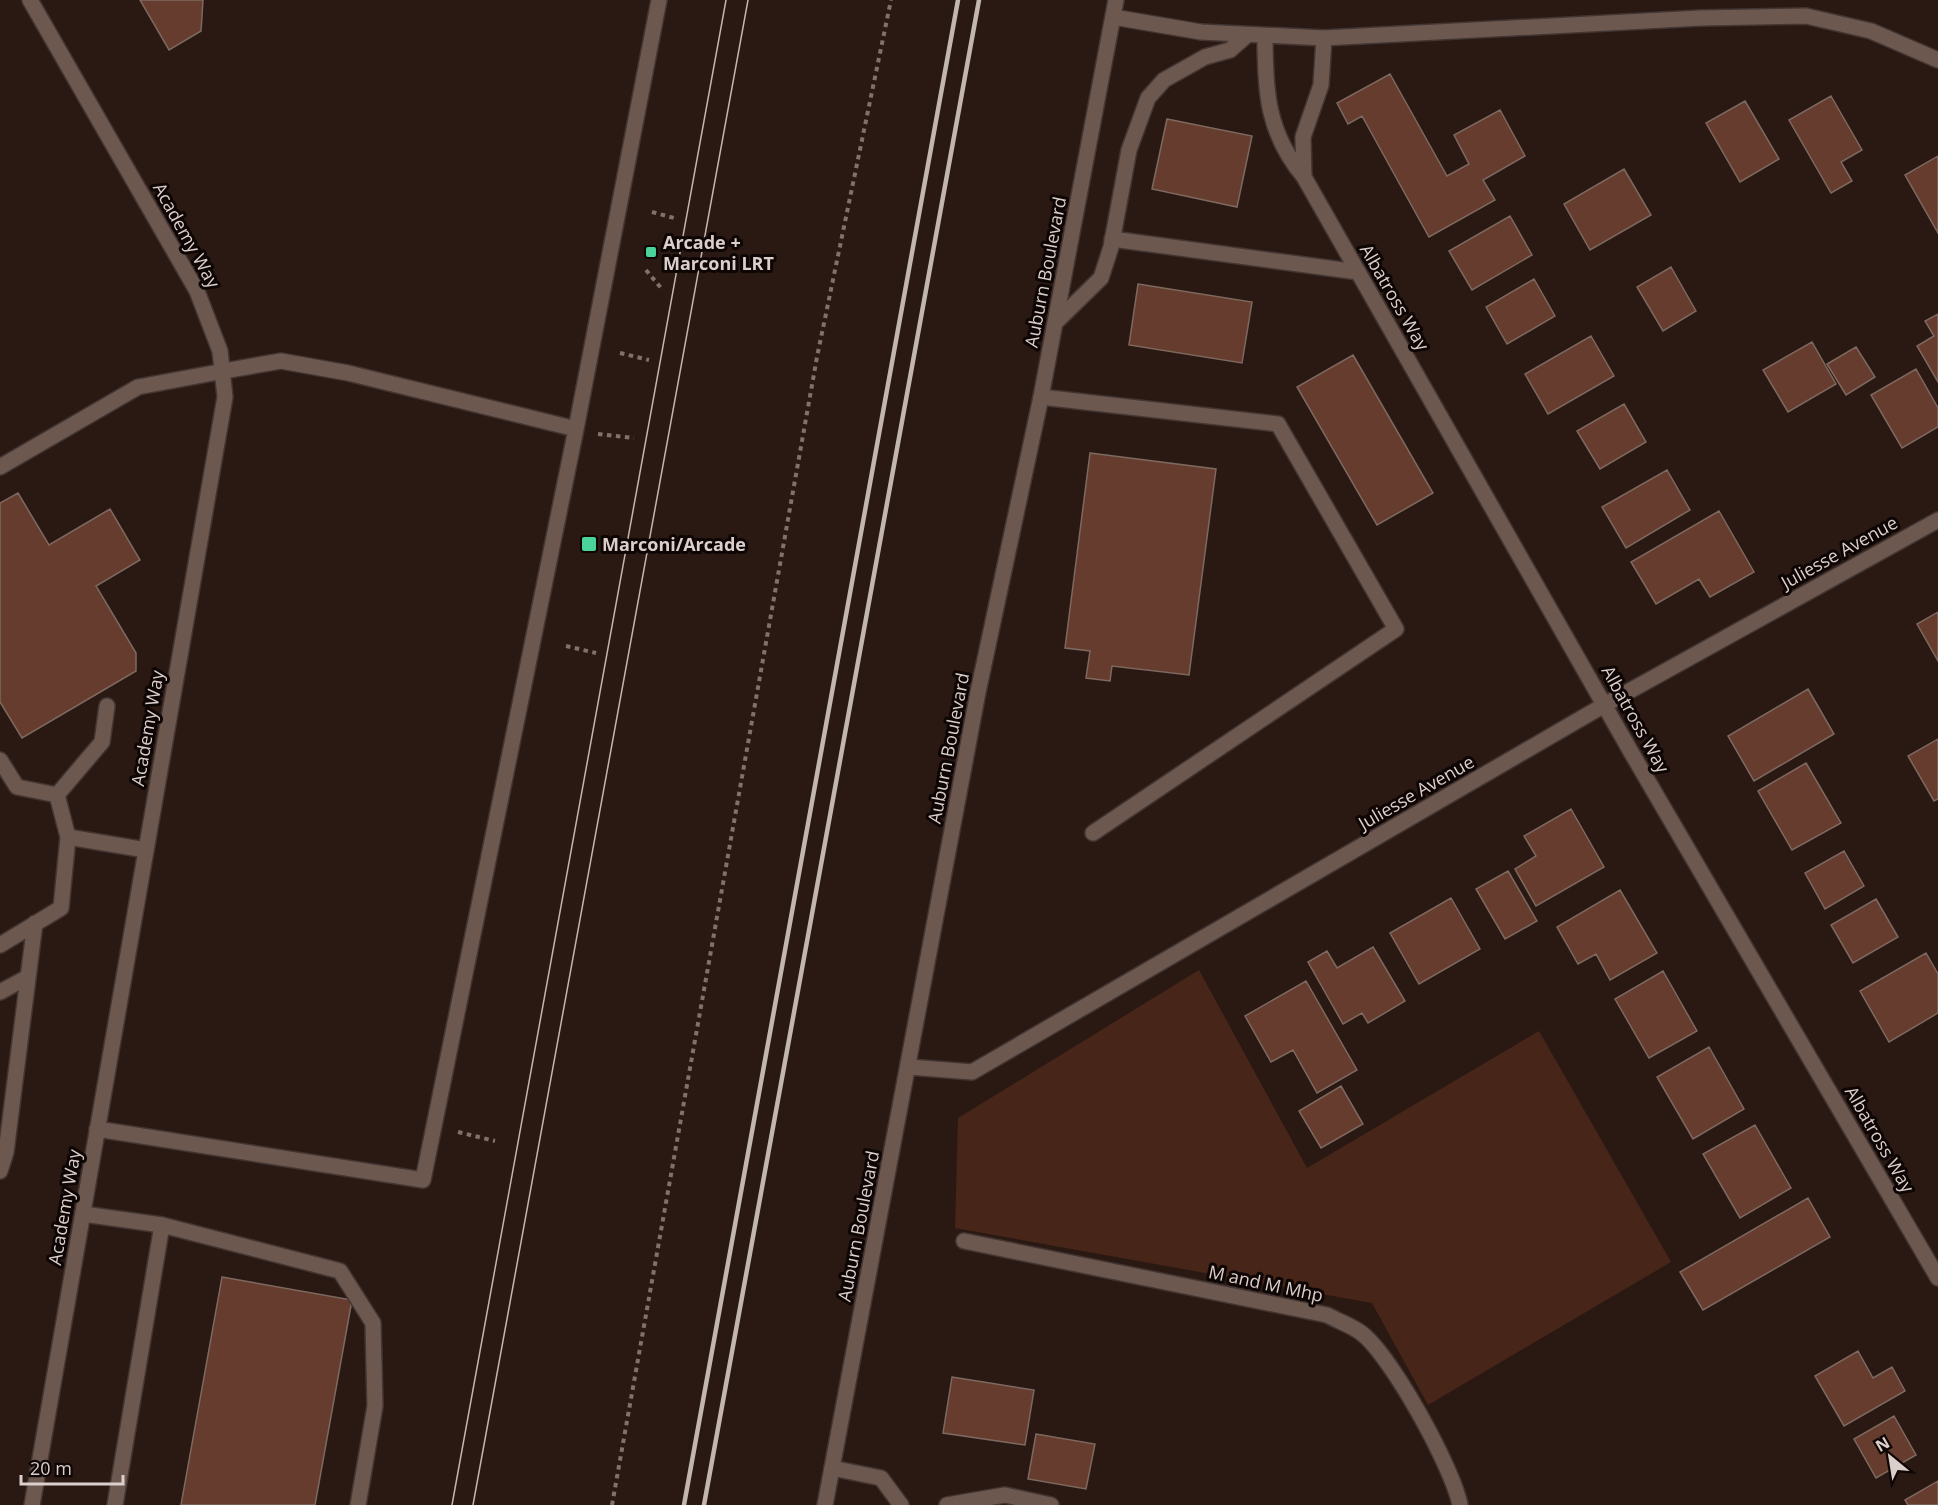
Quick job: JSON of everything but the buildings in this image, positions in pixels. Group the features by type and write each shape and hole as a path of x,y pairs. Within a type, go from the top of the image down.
{"street":[{"name":"Academy Way","path":"30,0 186,270 212,327 224,371 225,397 32,1505"},
{"path":"97,1129 423,1180 576,429 659,0"},
{"name":"Auburn Boulevard","path":"825,1505 978,692 1041,397 1116,0"},
{"path":"1113,16 1201,32 1265,37 1324,38 1701,18 1806,16 1871,31 1938,60"},
{"path":"1055,323 1101,278 1112,239 1129,150 1148,98 1156,87 1176,72 1205,57 1230,50 1246,36"},
{"name":"Albatross Way","path":"1265,37 1265,92 1288,158 1304,177 1938,1278"},
{"name":"Albatross Way","path":"1304,177 1303,137 1321,85 1324,38"},
{"path":"1112,239 1359,272"},
{"path":"0,467 138,387 280,361 348,374 576,429"},
{"path":"1041,397 1278,424 1396,629 1093,833"},
{"name":"Juliesse Avenue","path":"909,1066 972,1072 1606,704 1938,520"},
{"path":"57,795 102,742 107,706"},
{"path":"0,759 16,787 57,795"},
{"path":"0,945 61,908 68,837 57,795"},
{"path":"68,837 146,850"},
{"path":"0,1171 6,1152 35,923"},
{"path":"0,992 28,977"},
{"path":"84,1214 162,1225 340,1271 373,1323 375,1406 358,1505"},
{"path":"115,1505 162,1225"},
{"name":"M and M Mhp","path":"964,1241 1327,1315 1361,1332 1387,1360 1450,1471 1460,1505"},
{"path":"832,1468 881,1478 901,1505"},
{"path":"946,1505 1005,1495 1050,1505"}],"path":[{"path":"612,1505 817,357 891,0"},
{"path":"652,212 674,218"},
{"path":"646,270 662,288"},
{"path":"620,353 649,360"},
{"path":"591,433 634,438"},
{"path":"566,645 596,652"},
{"path":"434,1127 495,1141"}],"shaded area":[{"path":"1199,970 1307,1168 1539,1031 1671,1262 1428,1405 1372,1303 955,1228 958,1118"}],"tram line":[{"path":"452,1505 726,0"},
{"path":"473,1505 748,0"}],"railway":[{"path":"684,1505 958,0"},
{"path":"704,1505 979,0"}],"place":[{"name":"Arcade + Marconi LRT","path":"651,252"},
{"name":"Marconi/Arcade","path":"589,544"}]}
